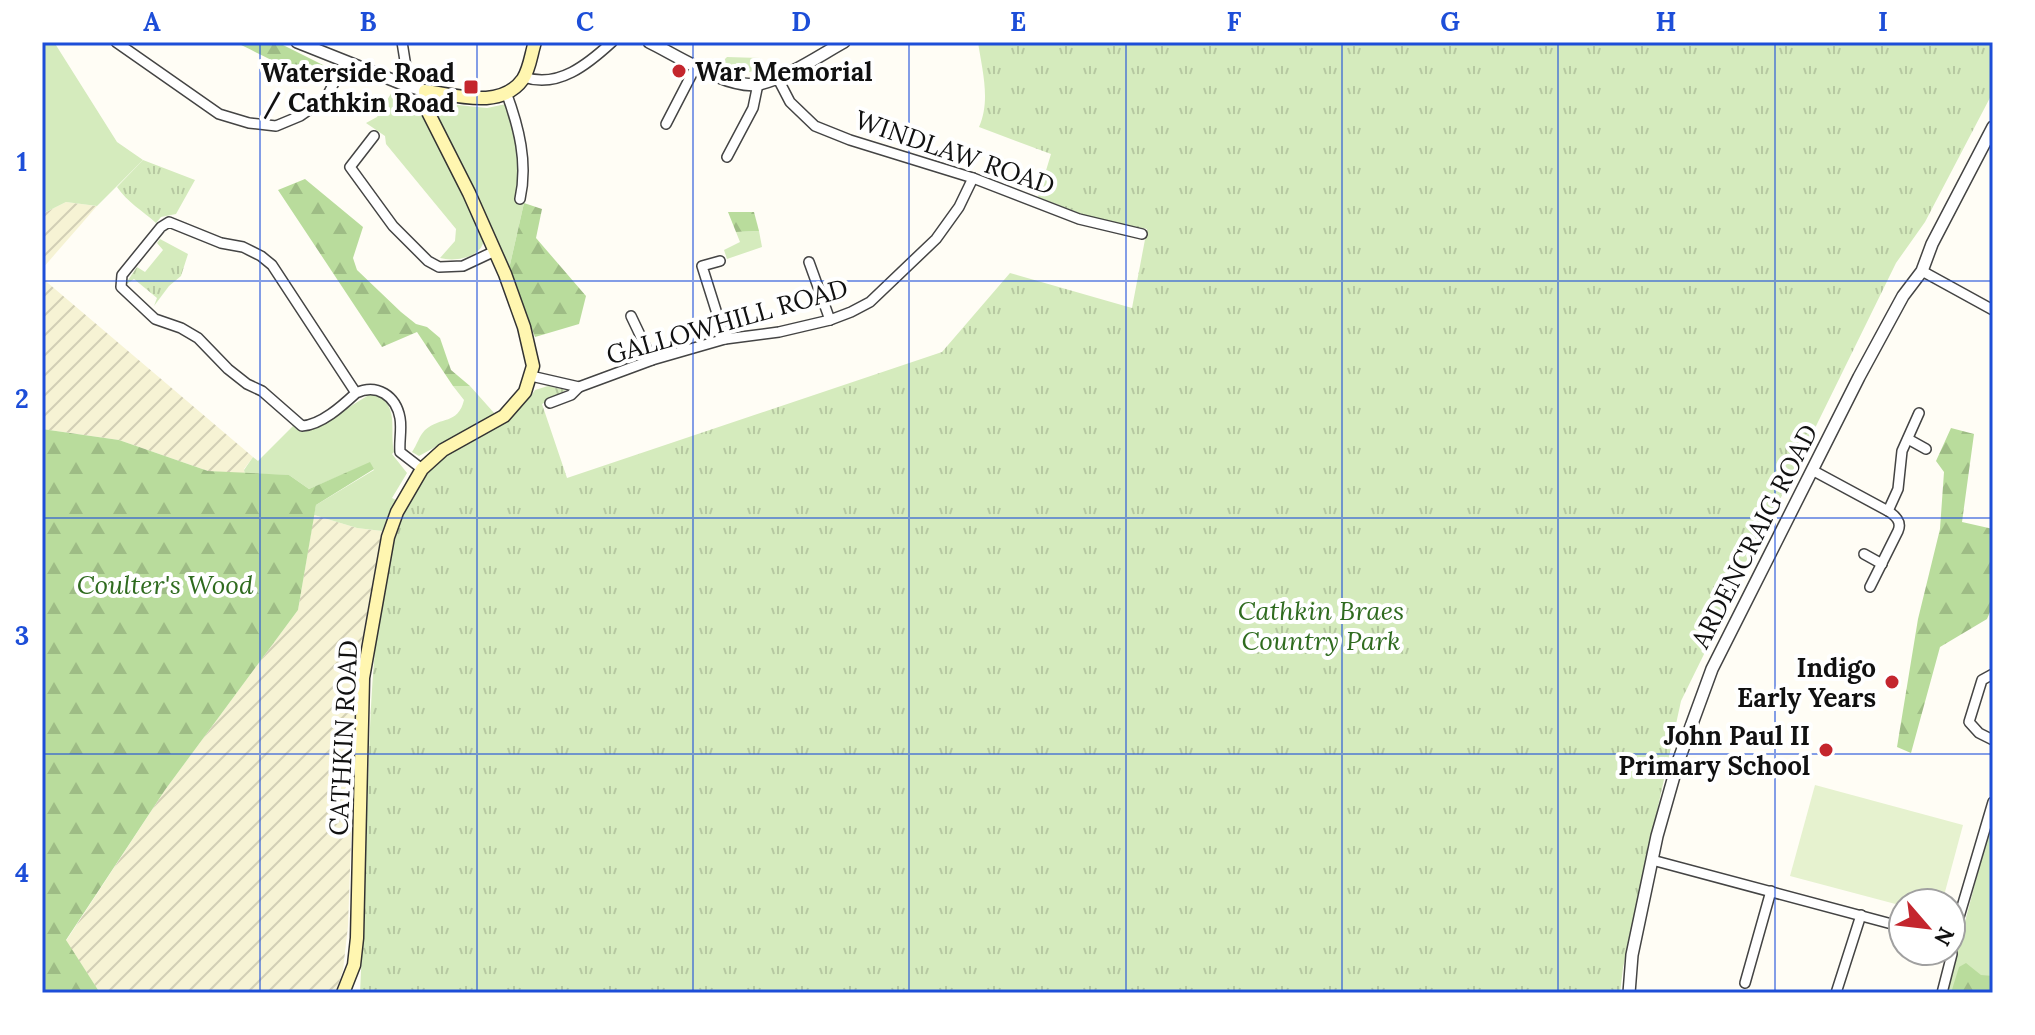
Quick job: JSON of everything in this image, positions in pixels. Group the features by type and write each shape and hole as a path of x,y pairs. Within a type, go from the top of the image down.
{"main road":[{"path":"531,376 532,356 524,327 495,251 427,110 425,91 482,99 506,92 524,77 535,42"},
{"name":"CATHKIN ROAD","path":"343,993 354,965 357,938 363,678 388,537 397,512 422,469 443,450 504,416 525,392 531,376"}],"street":[{"path":"116,42 219,114 249,123 276,126 300,116 326,98 345,62"},
{"path":"297,42 425,91"},
{"path":"400,83 406,67 402,42"},
{"path":"524,77 549,80 571,73 586,65 612,42"},
{"path":"649,42 734,82 758,84 844,42"},
{"path":"666,124 696,66"},
{"name":"WINDLAW ROAD","path":"777,77 790,102 815,126 973,178 1079,219 1142,234"},
{"path":"727,157 753,108 758,84"},
{"path":"506,92 522,145 523,184 520,199"},
{"name":"ARDENCRAIG ROAD","path":"1629,993 1632,955 1652,860 1678,762 1712,669 1903,296 1922,271 1932,244 1990,140 1993,127"},
{"path":"374,136 350,167 393,226 421,254 439,267 463,266 495,251"},
{"name":"GALLOWHILL ROAD","path":"531,376 579,387 652,360 725,339 779,332 830,320 870,302 936,239 959,207 973,178"},
{"path":"356,393 279,273 261,256 169,222 161,227 122,275 121,287 155,319 190,332 228,369 262,391 302,426 332,413 356,393 373,388 379,390 393,402 399,415 400,452 422,469"},
{"path":"720,261 702,266 725,339"},
{"path":"809,262 830,320"},
{"path":"1922,271 1993,310"},
{"path":"631,316 652,360"},
{"path":"550,403 571,395 579,387"},
{"path":"1888,511 1898,489 1902,451 1919,413"},
{"path":"1908,439 1926,449"},
{"path":"1812,470 1898,519 1900,526 1870,587"},
{"path":"1864,554 1882,564"},
{"path":"1993,674 1982,680 1969,722 1979,733 1993,740"},
{"path":"1967,890 1993,802"},
{"path":"1652,860 1887,922"},
{"path":"1745,983 1771,891"},
{"path":"1836,993 1861,915"},
{"path":"1942,993 1949,967"}],"shaded area":[{"path":"66,202 97,206 42,269 42,214"},
{"path":"42,278 253,457 244,469 245,474 208,471 119,440 42,429"},
{"path":"314,515 357,528 382,531 357,668 348,926 343,970 337,988 333,993 100,993 66,941 165,790 298,610"}],"green space":[{"path":"42,42 54,42 117,142 143,160 97,206 66,202 42,214"},
{"path":"235,42 277,42 329,68 291,67"},
{"name":"Cathkin Braes Country Park","path":"978,42 1993,42 1993,92 1925,222 1896,263 1681,701 1620,993 360,993 370,725 374,657 383,588 400,523 412,494 438,463 506,419 535,390 548,386 566,390 542,404 567,478 942,352 1010,273 1132,308 1147,229 1092,218 1038,197 1051,154 979,127 985,96"},
{"path":"727,57 760,58 765,68 738,71 721,63"},
{"path":"392,92 419,106 484,240 473,255 460,259 440,258 455,241 456,229 386,144 385,136 366,123 377,117"},
{"path":"448,104 487,108 506,104 517,152 518,201 524,203 509,269 438,119 441,108"},
{"path":"143,160 195,180 176,214 161,217 156,223 117,187"},
{"path":"305,179 363,227 353,258 357,270 401,312 440,338 451,370 470,386 453,386 417,332 382,347 278,190"},
{"path":"524,203 542,209 536,238 586,296 579,324 535,337 509,269"},
{"path":"728,212 754,212 759,231 736,232"},
{"path":"759,231 762,247 727,259 724,250 740,242 736,232"},
{"path":"160,239 188,254 181,276 154,306 157,298 134,279 124,286 137,267 145,272 163,250 157,243"},
{"path":"453,386 470,386 495,414 419,456 412,452 425,430 453,417 461,408 464,400"},
{"path":"372,393 381,398 390,410 392,454 407,473 392,498 396,500 382,531 357,528 314,515 316,505 374,470 370,463 309,489 289,475 245,474 244,470 253,457 258,461 293,426 301,432 312,430"},
{"path":"1951,428 1974,434 1962,522 1993,529 1993,605 1987,619 1940,647 1911,753 1897,747 1918,619 1940,529 1944,472 1936,461"},
{"name":"Coulter's Wood","path":"42,429 119,440 208,471 289,475 309,489 370,462 374,469 316,505 298,610 165,790 66,940 100,993 42,993"},
{"path":"1815,785 1963,825 1946,887 1887,887 1887,902 1790,876"},
{"path":"1993,816 1993,993 1946,993 1953,967 1967,967 1967,914"},
{"path":"1967,964 1981,975 1993,976 1993,993 1951,993 1959,967 1967,967"}],"place":[{"name":"War Memorial","path":"679,71"},
{"name":"Waterside Road / Cathkin Road","path":"471,87"},
{"name":"Indigo Early Years","path":"1892,682"},
{"name":"John Paul II Primary School","path":"1826,750"}]}
